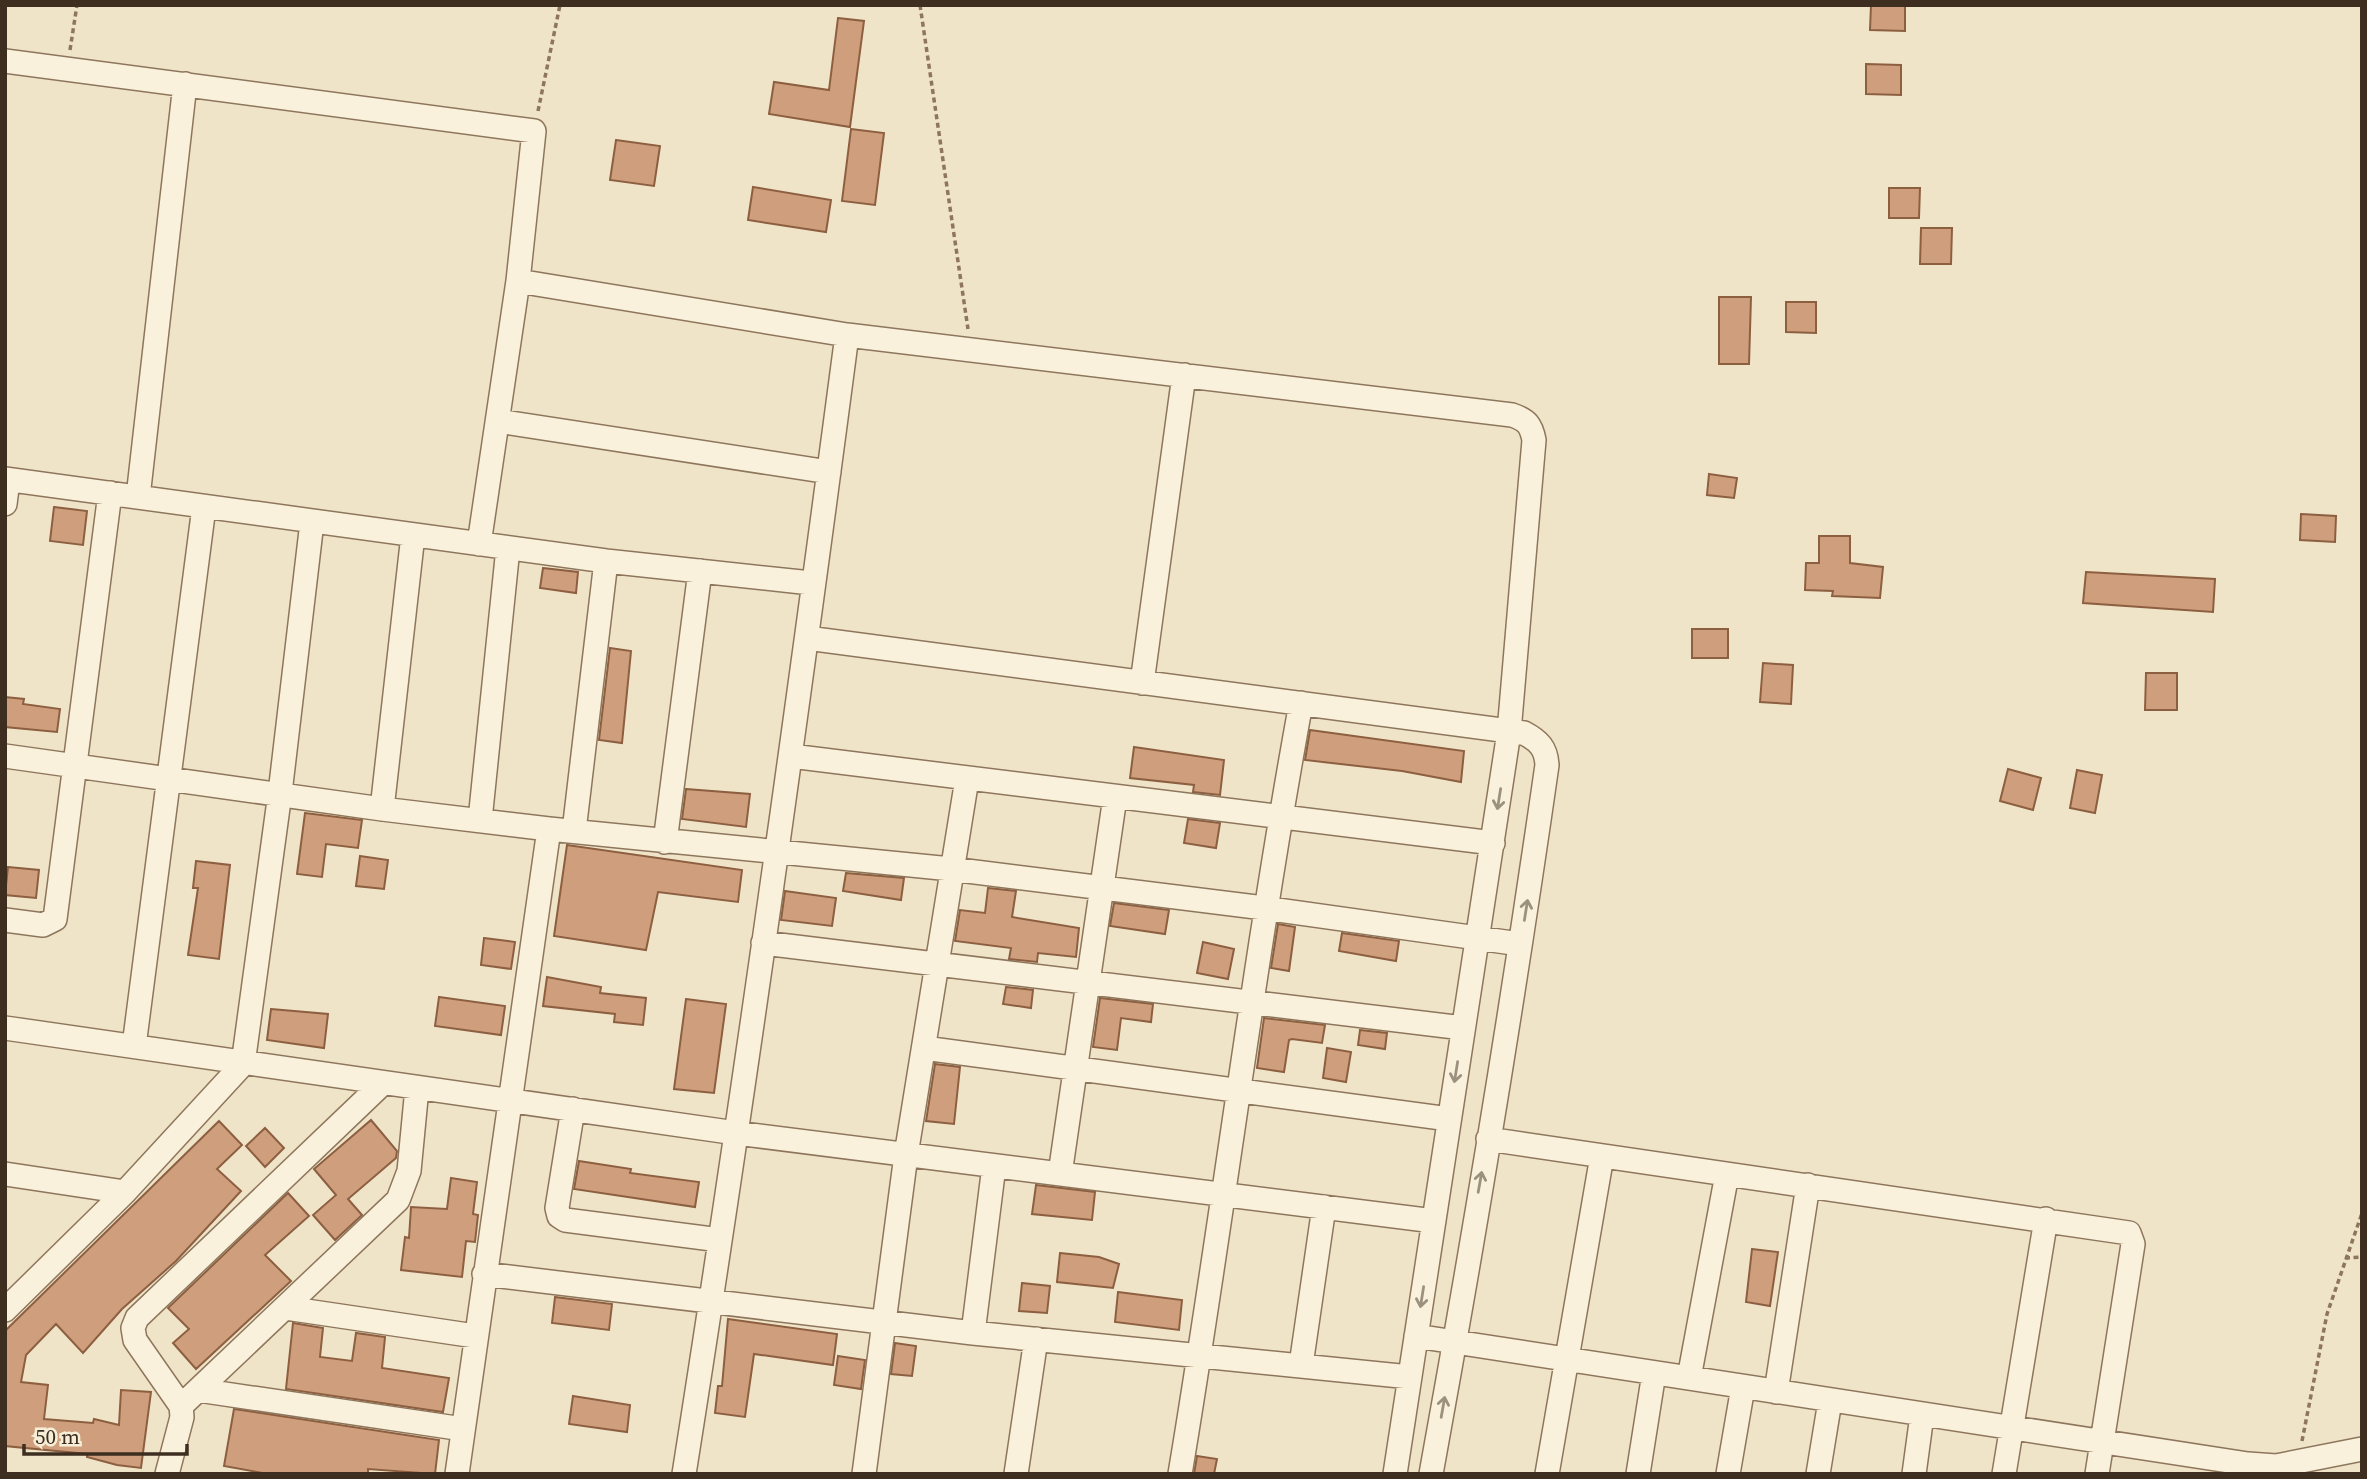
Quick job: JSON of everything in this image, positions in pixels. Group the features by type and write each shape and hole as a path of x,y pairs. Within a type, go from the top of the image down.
{"street":[{"path":"5,61 534,131 518,281 479,544"},
{"path":"138,497 185,84"},
{"path":"518,281 847,335 1512,415 1525,419 1531,427 1534,440 1509,732 1395,1474"},
{"path":"684,1474 791,756 807,638 811,583 847,335"},
{"path":"1142,682 1184,375"},
{"path":"498,421 829,472"},
{"path":"5,504 7,479 606,561 811,583"},
{"path":"5,920 43,925 55,919 110,493"},
{"path":"134,1046 204,507"},
{"path":"5,1310 125,1192 243,1064 280,793 312,522"},
{"path":"382,808 414,535"},
{"path":"480,820 508,548"},
{"path":"574,831 606,561"},
{"path":"665,842 700,571"},
{"path":"807,638 1509,732 1535,739 1547,753 1520,944 1431,1474"},
{"path":"1180,1474 1240,1090 1264,908 1301,703"},
{"path":"5,756 549,829 951,869 1264,908 1520,944"},
{"path":"791,756 1493,843"},
{"path":"864,1474 906,1155 967,779"},
{"path":"1060,1174 1115,797"},
{"path":"457,1474 549,829"},
{"path":"763,943 937,961 1463,1028"},
{"path":"5,1029 736,1133 1434,1221"},
{"path":"924,1048 1449,1119"},
{"path":"167,1474 182,1417 181,1406 135,1340 133,1328 137,1318 383,1083"},
{"path":"181,1406 398,1200 409,1171 417,1088"},
{"path":"573,1110 556,1209 559,1216 565,1220 720,1240"},
{"path":"1488,1139 2123,1230 2133,1238 2097,1474"},
{"path":"1547,1474 1602,1156"},
{"path":"973,1333 994,1166"},
{"path":"5,1174 125,1192"},
{"path":"1689,1378 1727,1174"},
{"path":"1776,1392 1808,1185"},
{"path":"1301,1365 1324,1207"},
{"path":"2004,1474 2046,1219"},
{"path":"484,1273 973,1333 1410,1377"},
{"path":"286,1308 475,1336"},
{"path":"1416,1336 2248,1464 2298,1468 2362,1449"},
{"path":"1016,1474 1036,1339"},
{"path":"1638,1474 1654,1373"},
{"path":"1728,1474 1743,1387"},
{"path":"198,1390 463,1429"},
{"path":"1818,1474 1830,1401"},
{"path":"1914,1474 1922,1415"}],"path":[{"path":"67,69 77,5"},
{"path":"534,131 560,5"},
{"path":"920,5 971,349"},
{"path":"2298,1468 2316,1361 2345,1258 2362,1213"},
{"path":"2345,1258 2362,1256"}],"building":[{"path":"1871,5 1905,5 1905,31 1870,30"},
{"path":"838,18 864,21 850,127 769,114 774,82 829,90"},
{"path":"1866,64 1901,65 1901,95 1866,94"},
{"path":"851,129 884,133 875,205 842,201"},
{"path":"616,140 660,146 654,186 610,180"},
{"path":"753,187 831,200 826,232 748,220"},
{"path":"1889,188 1920,188 1919,218 1889,218"},
{"path":"1921,228 1952,228 1951,264 1920,264"},
{"path":"1719,297 1751,297 1749,364 1719,364"},
{"path":"1786,302 1816,302 1816,333 1786,332"},
{"path":"1709,474 1737,478 1734,498 1707,495"},
{"path":"54,507 87,511 83,545 50,541"},
{"path":"2301,514 2336,516 2335,542 2300,540"},
{"path":"1819,536 1850,536 1850,563 1883,567 1880,598 1832,596 1833,591 1805,590 1806,563 1819,563"},
{"path":"543,568 578,572 576,593 540,588"},
{"path":"2086,572 2215,579 2213,612 2083,603"},
{"path":"1692,629 1728,629 1728,658 1692,658"},
{"path":"610,648 631,651 622,743 599,740"},
{"path":"1763,663 1793,665 1791,704 1760,702"},
{"path":"2146,673 2177,673 2177,710 2145,710"},
{"path":"5,697 24,699 23,704 60,709 57,732 5,727"},
{"path":"1310,730 1464,751 1461,782 1402,771 1305,760"},
{"path":"1134,747 1224,760 1220,795 1193,792 1194,785 1130,778"},
{"path":"2008,769 2041,778 2033,810 2000,801"},
{"path":"2077,770 2102,775 2095,813 2070,808"},
{"path":"686,789 750,794 746,827 682,819"},
{"path":"305,813 362,820 358,848 326,844 322,877 297,874"},
{"path":"1188,819 1220,823 1216,848 1184,843"},
{"path":"567,845 742,870 738,902 658,892 646,950 554,936"},
{"path":"360,856 388,860 384,889 356,886"},
{"path":"196,861 230,865 219,959 188,955 198,888 193,888"},
{"path":"8,867 39,870 36,898 5,895"},
{"path":"846,873 904,878 901,900 843,891"},
{"path":"988,888 1016,891 1012,917 1079,928 1076,957 1038,953 1037,962 1009,959 1011,948 955,941 960,910 985,913"},
{"path":"785,891 836,898 832,926 781,920"},
{"path":"1114,903 1169,910 1165,934 1110,926"},
{"path":"1278,924 1295,927 1289,971 1271,968"},
{"path":"1342,933 1399,941 1396,961 1339,951"},
{"path":"484,938 515,942 511,969 481,965"},
{"path":"1203,942 1234,949 1228,979 1197,973"},
{"path":"547,977 601,987 600,993 646,998 643,1025 614,1022 615,1014 543,1006"},
{"path":"1006,987 1033,990 1031,1008 1003,1004"},
{"path":"439,997 505,1006 501,1035 435,1026"},
{"path":"1100,998 1153,1004 1151,1022 1121,1018 1117,1050 1093,1047"},
{"path":"686,999 726,1004 714,1093 674,1089"},
{"path":"271,1009 328,1014 324,1048 267,1040"},
{"path":"1264,1018 1325,1025 1322,1043 1289,1040 1284,1072 1257,1068"},
{"path":"1360,1030 1387,1033 1385,1049 1358,1045"},
{"path":"1327,1048 1351,1052 1346,1082 1323,1078"},
{"path":"935,1064 960,1067 954,1124 926,1121"},
{"path":"371,1120 397,1151 396,1158 348,1199 362,1215 335,1240 313,1215 336,1195 314,1169"},
{"path":"219,1121 242,1145 217,1169 241,1191 176,1261 122,1309 83,1353 56,1324 26,1355 21,1382 48,1385 44,1419 93,1423 94,1419 119,1425 121,1390 151,1392 141,1468 117,1465 87,1457 87,1454 5,1446 5,1331"},
{"path":"265,1128 284,1148 265,1167 246,1146"},
{"path":"579,1161 631,1169 630,1173 699,1182 695,1207 574,1189"},
{"path":"451,1178 477,1182 473,1214 478,1215 475,1242 466,1241 462,1277 401,1270 405,1237 409,1238 411,1207 447,1209"},
{"path":"1036,1185 1095,1192 1092,1220 1032,1214"},
{"path":"288,1193 309,1216 265,1255 291,1281 196,1369 173,1343 189,1329 168,1308"},
{"path":"1752,1249 1778,1252 1770,1306 1746,1302"},
{"path":"1060,1253 1099,1257 1119,1264 1113,1288 1057,1282"},
{"path":"1022,1283 1050,1286 1047,1313 1019,1311"},
{"path":"1118,1292 1182,1300 1179,1330 1115,1322"},
{"path":"555,1297 612,1304 609,1330 552,1323"},
{"path":"728,1319 837,1334 833,1365 754,1354 745,1417 715,1413 718,1386 722,1386"},
{"path":"293,1323 323,1328 320,1357 352,1361 356,1333 385,1337 382,1368 449,1378 443,1412 286,1389"},
{"path":"895,1343 916,1346 912,1376 891,1374"},
{"path":"838,1356 865,1360 861,1389 834,1385"},
{"path":"573,1396 630,1405 627,1432 569,1424"},
{"path":"234,1409 439,1440 435,1474 368,1469 368,1474 268,1474 224,1466"},
{"path":"1197,1456 1217,1459 1214,1474 1194,1474"}]}
